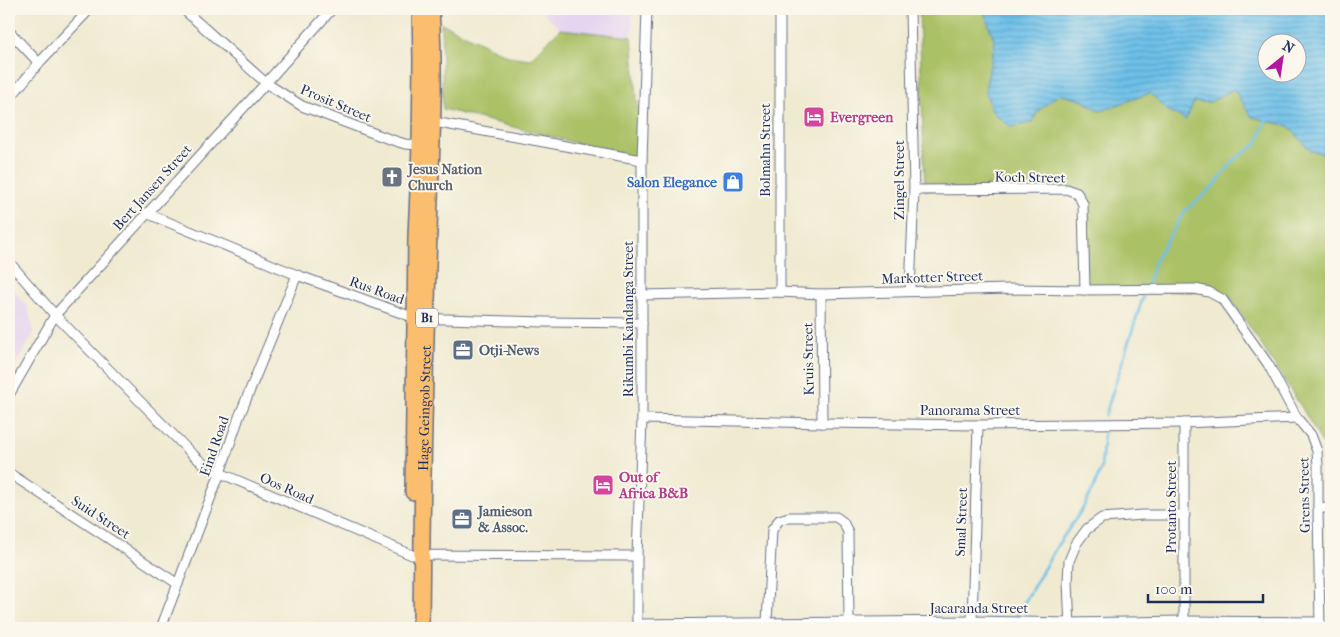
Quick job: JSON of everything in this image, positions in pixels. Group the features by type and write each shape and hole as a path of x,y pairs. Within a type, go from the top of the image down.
{"highway":[{"name":"Hage Geingob Street","path":"420,9 420,145 416,236 421,318"},
{"name":"Hage Geingob Street","path":"411,628 417,556 421,318 429,232 434,122 434,42 431,9"},
{"name":"Hage Geingob Street","path":"417,556 421,628"}],"street":[{"path":"9,99 39,63 90,9"},
{"name":"Prosit Street","path":"183,9 266,83 302,106 389,139 405,144 420,145"},
{"name":"Bert Jansen Street","path":"9,395 55,315 332,9"},
{"name":"Rikumbi Kandanga Street","path":"637,626 637,556 642,419 642,160 647,9"},
{"name":"Bolmahn Street","path":"780,9 780,292"},
{"name":"Zingel Street","path":"910,9 914,190 910,291"},
{"path":"9,31 39,63"},
{"path":"434,122 642,160"},
{"name":"Koch Street","path":"914,190 1066,189 1076,194 1083,204 1085,290"},
{"name":"Rus Road","path":"146,213 297,275 421,318 642,323"},
{"name":"Oos Road","path":"9,262 55,315 192,454 205,465 220,473 417,556 637,556"},
{"name":"Eind Road","path":"161,628 220,473 238,417 297,275"},
{"name":"Markotter Street","path":"641,295 780,292 821,294 1008,289 1195,289 1209,292 1222,298"},
{"name":"Kruis Street","path":"821,294 822,423"},
{"name":"Grens Street","path":"1222,298 1268,364 1298,418 1311,435 1317,451 1320,625"},
{"name":"Panorama Street","path":"642,419 978,425 1184,423 1298,418"},
{"name":"Protanto Street","path":"1184,423 1184,621"},
{"name":"Smal Street","path":"972,620 978,425"},
{"name":"Suid Street","path":"9,473 178,584"},
{"path":"1318,508 1331,508"},
{"path":"1070,626 1069,561 1076,544 1087,530 1102,518 1143,515 1185,515"},
{"path":"767,622 772,530 779,520 789,517 836,517 843,522 848,532 849,622"},
{"name":"Jacaranda Street","path":"637,626 767,622 972,620 1070,626 1184,621 1320,625"}],"shaded area":[{"path":"540,9 632,9 632,37 560,29"},
{"path":"9,285 27,306 34,332 9,376"}],"green space":[{"path":"919,9 983,9 995,42 985,90 1031,123 1039,110 1059,94 1082,100 1101,111 1150,93 1167,110 1194,102 1210,102 1234,89 1252,117 1289,126 1311,151 1331,156 1331,459 1302,408 1231,298 1222,299 1209,292 1085,290 1083,204 1076,193 925,190"},
{"path":"441,23 508,56 530,59 560,29 632,37 642,160 443,109"}],"water":[{"path":"983,9 1331,9 1331,156 1311,151 1289,126 1252,117 1234,89 1210,102 1194,102 1186,120 1167,110 1150,93 1101,111 1082,100 1059,94 1039,110 1031,123 1011,127 993,113 985,90 995,42"}],"waterway":[{"path":"1148,283 1155,260 1185,211 1214,186 1234,160 1257,144 1266,120"},
{"path":"1105,416 1143,297"},
{"path":"1017,615 1094,487 1101,469 1104,432"}],"place":[{"name":"Evergreen","path":"814,117"},
{"name":"Jesus Nation Church","path":"392,177"},
{"name":"Salon Elegance","path":"733,182"},
{"name":"Otji-News","path":"463,350"},
{"name":"Out of Africa B&B","path":"603,485"},
{"name":"Jamieson & Assoc.","path":"462,519"}]}
